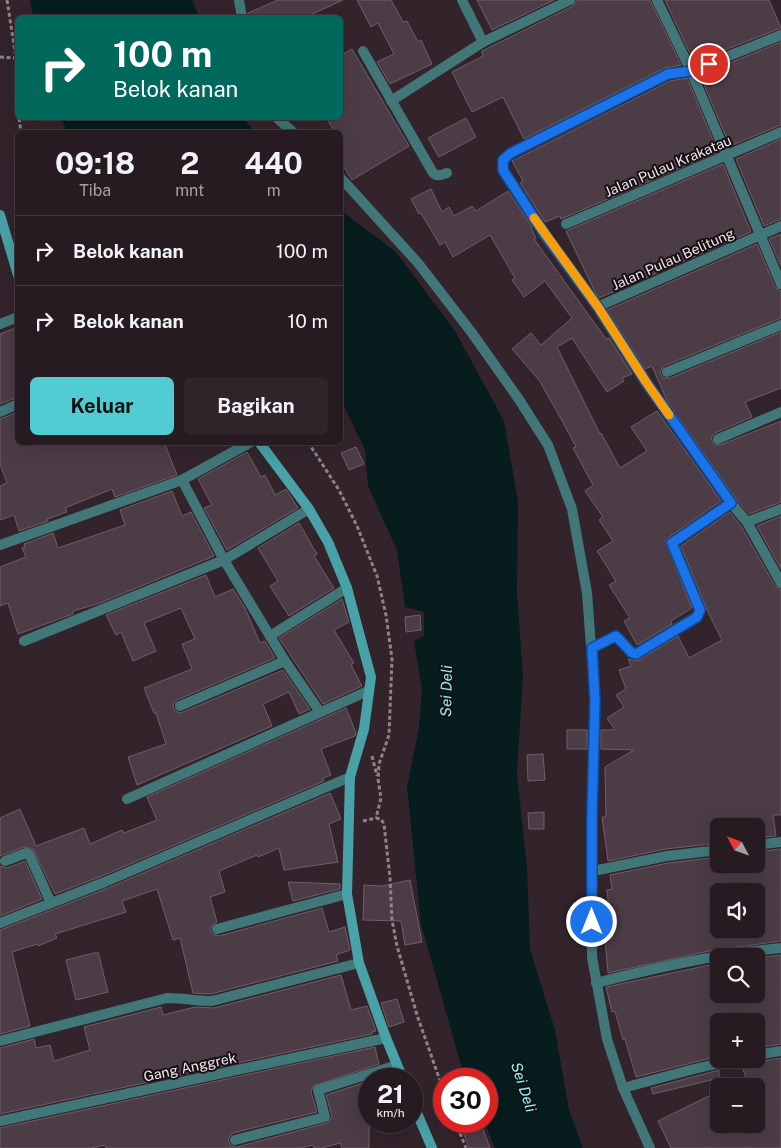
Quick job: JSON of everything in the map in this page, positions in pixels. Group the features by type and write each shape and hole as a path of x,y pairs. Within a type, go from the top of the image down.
{"street":[{"path":"240,0 242,15"},
{"path":"462,0 483,42"},
{"path":"391,101 483,42 570,0"},
{"path":"657,0 691,71 728,156 759,236 781,284"},
{"path":"781,35 691,71 668,74 511,153 503,160 503,170 545,235 598,307 646,382 731,503 747,522 781,583"},
{"path":"363,51 433,173 436,176 447,173"},
{"path":"279,120 291,130"},
{"name":"Jalan Pulau Krakatau","path":"566,224 781,132"},
{"path":"343,180 418,263 472,333 518,398 548,445 572,509 587,593 595,700 592,816 592,956 607,1039 623,1088 650,1148"},
{"path":"0,220 15,267"},
{"name":"Jalan Pulau Belitung","path":"598,307 781,226"},
{"path":"0,324 15,318"},
{"path":"667,372 781,325"},
{"path":"0,412 15,405"},
{"path":"718,439 781,412"},
{"path":"0,545 182,480 246,445"},
{"path":"261,445 310,509 328,542 347,588 371,677 364,729 350,777 347,894 360,963 398,1068"},
{"path":"182,480 224,560 285,662 320,712"},
{"path":"592,648 616,636 632,653 636,654 697,617 700,610 672,543 731,503"},
{"path":"24,640 224,560 310,509"},
{"path":"747,522 781,509"},
{"path":"270,636 347,588"},
{"path":"180,706 285,662"},
{"path":"127,798 368,691"},
{"path":"0,923 105,882 350,777"},
{"path":"765,844 781,842"},
{"path":"593,871 667,856 710,851"},
{"path":"5,861 26,853 29,854 51,903"},
{"path":"217,929 347,894"},
{"path":"596,983 673,964 737,952 781,948"},
{"path":"0,1041 167,998 212,1002 360,963"},
{"name":"Gang Anggrek","path":"0,1121 386,1038"},
{"path":"765,1054 781,1051"},
{"path":"235,1140 325,1117 318,1090 397,1065"},
{"path":"623,1088 710,1066"},
{"path":"423,1127 432,1148"}],"path":[{"path":"7,0 15,52"},
{"path":"0,57 15,58"},
{"path":"348,826 376,818 381,819 384,824 392,920 397,946 436,1068"},
{"path":"460,1133 466,1148"}],"water":[{"path":"30,0 192,0 198,15 33,15"},
{"path":"62,120 245,120 253,130 66,130"},
{"name":"Sei Deli","path":"343,212 395,251 455,331 504,421 518,501 517,592 523,676 517,774 527,867 530,949 555,1030 569,1110 583,1148 495,1148 489,1133 498,1133 498,1068 462,1068 421,924 407,787 419,727 422,690 414,641 424,636 424,612 405,607 397,550 368,486 365,450 343,404"}],"building":[{"path":"278,0 343,0 310,15 248,15 248,13"},
{"path":"357,0 391,0 403,22 407,21 418,42 421,40 432,64 390,84 377,62 394,54 378,23 371,27"},
{"path":"477,0 554,0 492,30"},
{"path":"577,0 650,0 681,65 665,68 524,139 503,97 472,112 452,72 483,56 482,51 573,6"},
{"path":"665,0 769,0 781,28 694,62"},
{"path":"781,42 781,125 730,146 700,75"},
{"path":"352,49 409,146 352,180 343,166 343,130 334,130 328,120 343,120 343,54"},
{"path":"687,78 718,152 561,219 560,216 545,222 520,183 523,181 512,161 670,81"},
{"path":"466,118 476,137 439,157 428,138"},
{"path":"781,139 781,219 764,226 736,159"},
{"path":"723,164 751,232 599,298 566,231"},
{"path":"431,189 442,212 449,207 454,216 472,206 476,211 508,191 532,227 536,238 534,239 606,339 609,338 632,374 622,378 624,381 607,392 572,338 557,347 600,434 620,468 647,451 631,427 657,411 721,501 669,537 666,542 692,608 671,621 672,624 637,645 624,621 630,618 609,585 616,581 597,551 613,541 599,520 603,517 585,491 593,485 573,448 576,447 539,380 512,349 531,333 541,345 572,318 545,281 524,297 512,280 515,278 490,235 453,257 445,242 440,245 411,199"},
{"path":"781,234 781,266 769,239"},
{"path":"757,244 775,287 781,291 781,318 664,366 660,372 663,378 670,378 781,332 781,388 745,402 752,417 715,433 711,438 714,444 720,445 781,421 781,502 749,514 736,499 668,403 652,366 645,369 607,310"},
{"path":"15,328 15,398 0,404 0,334"},
{"path":"15,413 15,445 165,445 177,475 115,497 112,489 65,508 67,512 47,519 48,521 19,531 14,515 0,520 0,486 7,483 0,464 0,419"},
{"path":"356,447 364,464 349,470 341,453"},
{"path":"247,452 261,477 265,475 275,495 286,489 298,508 227,550 204,508 212,505 198,479"},
{"path":"172,491 182,516 191,512 214,556 100,603 73,611 73,614 18,634 8,603 0,606 0,567 26,557 22,548 25,547 24,544 53,533 58,548 125,525 120,510"},
{"path":"730,512 741,526 775,586 781,590 781,815 773,815 776,836 765,837 765,818 710,818 710,844 666,849 608,861 602,817 606,817 605,767 634,750 601,749 601,730 615,730 607,718 624,707 616,695 626,689 619,670 631,666 628,659 639,660 678,636 689,658 722,640 707,610 681,546"},
{"path":"781,516 781,569 757,526"},
{"path":"299,523 317,554 314,556 334,588 289,616 270,586 278,581 258,548"},
{"path":"206,575 215,597 233,589 245,608 260,643 265,641 275,658 177,700 173,705 174,709 179,713 183,712 283,670 310,709 299,714 289,692 263,704 272,726 137,785 128,757 166,744 156,713 154,713 144,688 192,669 182,644 195,639 181,608 144,623 156,651 133,661 121,632 116,635 106,615"},
{"path":"342,599 349,622 334,630 354,663 351,665 362,686 323,704 279,638"},
{"path":"420,615 421,630 406,632 405,617"},
{"path":"346,708 356,733 355,736 321,749 331,775 323,778 324,781 102,876 55,894 33,849 24,847 0,856 0,818 20,809 36,846 84,828 90,844 122,830 124,833 157,820 147,797"},
{"path":"567,730 587,730 587,749 567,749"},
{"path":"543,754 545,780 528,781 527,755"},
{"path":"330,793 341,819 329,824 338,862 284,870 279,848 219,871 225,892 210,897 217,922 212,925 210,930 213,934 219,936 322,908 329,932 345,927 350,950 336,955 338,961 211,994 193,993 180,938 173,940 157,889 122,901 126,912 55,934 57,938 38,946 37,944 12,952 30,1026 0,1034 0,930 108,888"},
{"path":"544,812 544,829 529,829 528,813"},
{"path":"781,849 781,941 731,948 710,948 710,951 608,973 605,939 612,938 607,890 612,889 610,875 668,863 710,858 710,873 765,873 765,851"},
{"path":"25,861 42,899 0,916 0,866 7,868"},
{"path":"410,880 422,942 405,945 401,921 363,920 364,885 382,886"},
{"path":"288,882 340,884 340,889 293,901"},
{"path":"98,952 108,992 76,1000 66,960"},
{"path":"781,955 781,1044 765,1047 765,1013 710,1013 710,1058 636,1077 615,1011 612,1012 606,987 710,965 710,1003 765,1003 765,957"},
{"path":"341,975 351,1010 367,1006 376,1031 372,1032 372,1034 0,1114 0,1048 34,1039 36,1048 50,1045 54,1061 90,1050 84,1027 161,1007 163,1015 195,1007 214,1008"},
{"path":"397,999 404,1022 389,1027 381,1003"},
{"path":"375,1047 379,1064 367,1068 358,1068 358,1071 313,1086 311,1092 317,1112 233,1133 228,1139 230,1145 237,1147 327,1123 332,1116 326,1095 358,1085 358,1133 369,1133 369,1148 342,1148 340,1143 322,1148 314,1148 313,1145 300,1148 106,1148 105,1145 91,1148 0,1148 0,1128"},
{"path":"781,1058 781,1148 671,1148 658,1121 710,1095 710,1133 765,1133 765,1078 746,1078 742,1068 765,1068 765,1061"},
{"path":"719,1070 719,1078 710,1078 710,1080 653,1094 651,1088"},
{"path":"463,1133 484,1133 490,1148 469,1148"}],"slow traffic":[{"path":"534,218 598,307 669,415"}],"route":[{"path":"592,922 595,700 592,648 616,636 620,638 632,653 636,654 697,617 700,610 672,543 731,503 646,382 598,307 545,235 503,170 502,165 503,160 511,153 668,74 691,71 709,64"}]}
